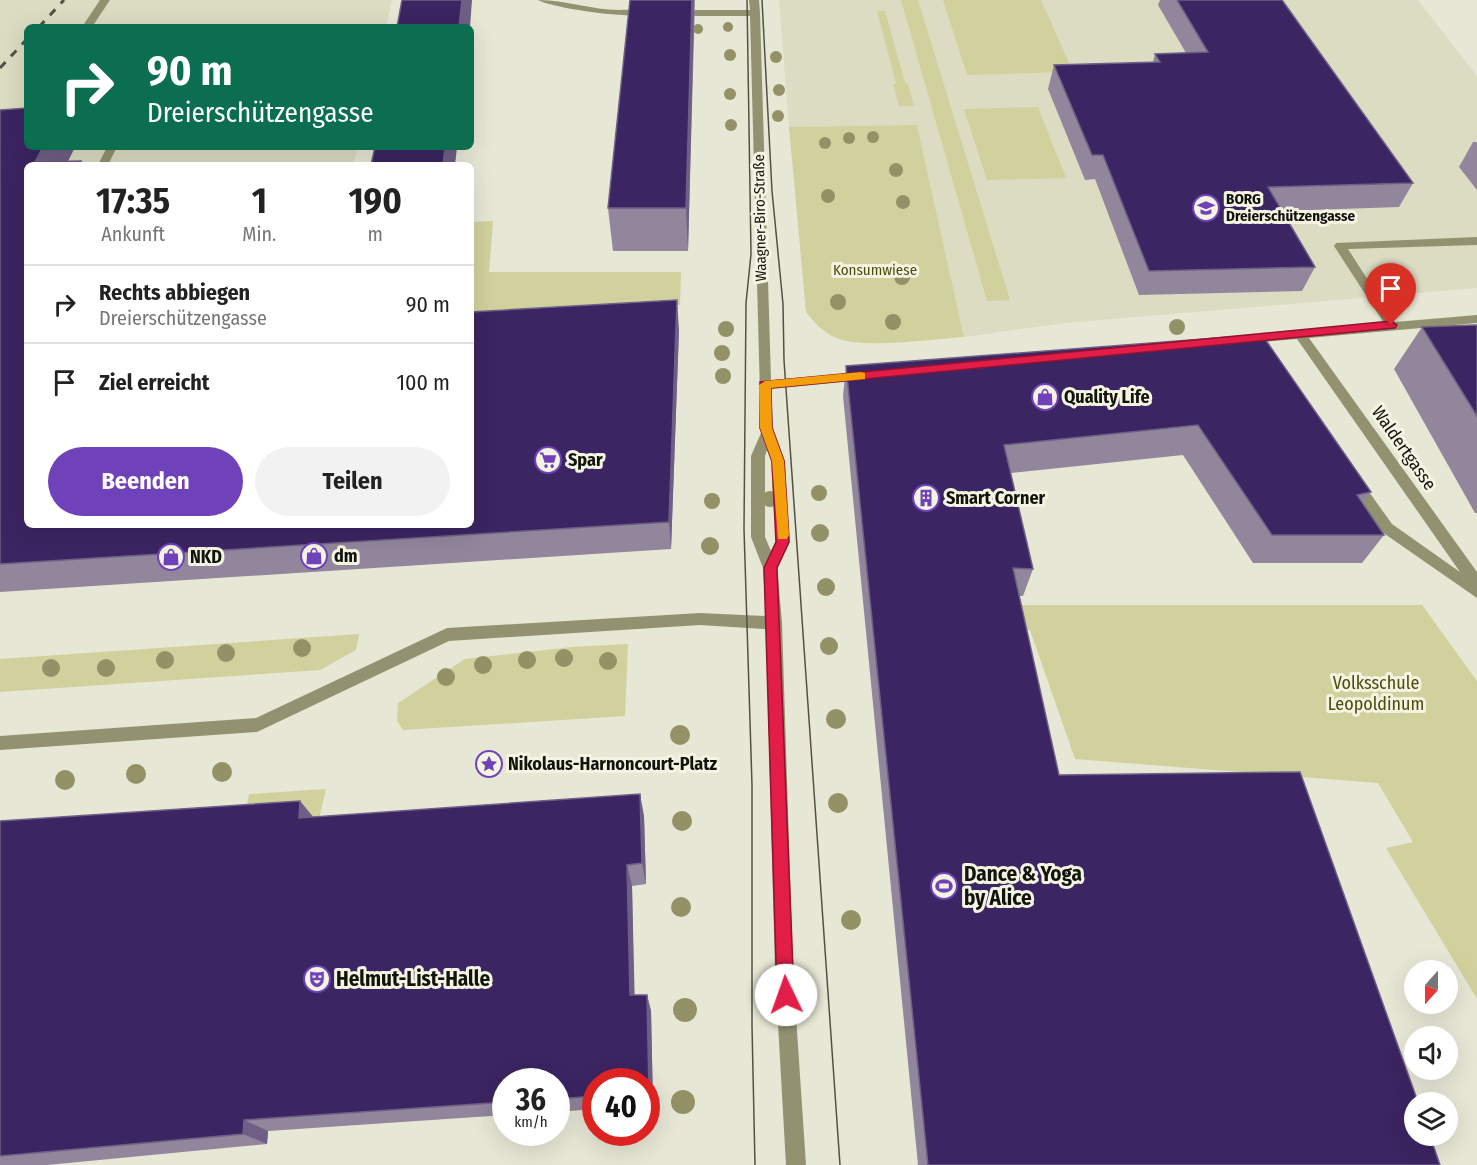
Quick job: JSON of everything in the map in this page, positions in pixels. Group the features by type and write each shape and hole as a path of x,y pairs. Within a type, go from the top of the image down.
{"street":[{"path":"89,24 105,0"},
{"path":"543,0 615,13 663,13 754,7"},
{"name":"Waagner-Biro-Straße","path":"754,7 765,385 768,435 778,461 783,542 770,568"},
{"path":"1391,325 1340,246 1477,242"},
{"path":"1226,342 1391,325 1477,319"},
{"name":"Waldertgasse","path":"1300,334 1477,584"},
{"path":"1249,340 1262,356"},
{"path":"765,385 882,374"},
{"name":"Waagner-Biro-Straße","path":"768,435 758,456 758,537 770,568 774,622 784,971 796,1165"},
{"path":"1345,471 1387,528 1477,592"},
{"path":"0,743 257,725 447,635 700,619 747,623 774,622"}],"shaded area":[{"path":"0,0 392,0 387,24 24,24 24,150 357,150 354,162 24,162 24,174 0,248"},
{"name":"BORG Dreierschützengasse","path":"779,0 1418,0 1477,76 1477,288 1066,323 964,337 917,125 789,127"}],"green space":[{"path":"901,0 918,0 1010,300 987,301"},
{"path":"943,0 1041,0 1073,72 967,75"},
{"path":"877,11 885,11 905,83 908,84 914,106 899,106 893,84 896,83"},
{"path":"1038,107 1066,178 987,180 964,109"},
{"name":"Konsumwiese","path":"917,125 964,337 861,343 834,337 806,312 789,127"},
{"path":"493,221 489,272 681,272 680,305 510,310 474,330 474,222"},
{"name":"Volksschule Leopoldinum","path":"1011,605 1422,605 1477,681 1477,999 1458,967 1458,960 1453,960 1386,848 1413,842 1378,783 1075,759 1030,630 1016,628"},
{"path":"359,634 356,650 320,670 0,692 0,659"},
{"path":"628,644 625,716 403,730 397,721 398,703 465,659 572,647"},
{"path":"326,789 318,823 243,828 249,794"}],"building":[{"path":"402,0 462,0 459,24 398,24"},
{"path":"630,0 692,0 686,208 608,208"},
{"path":"1177,0 1282,0 1413,183 1268,187 1315,267 1149,271 1103,155 1092,155 1054,65 1160,62 1155,54 1208,52"},
{"path":"24,108 24,150 41,150 35,162 24,162 24,528 474,528 474,312 677,300 669,522 0,564 0,110"},
{"path":"374,150 445,150 443,162 372,162"},
{"path":"81,161 80,162 35,162"},
{"path":"1477,325 1477,416 1422,327"},
{"path":"1256,335 1258,338 1265,339 1371,492 1357,495 1384,535 1272,535 1198,425 1004,445 1033,569 1013,568 1059,775 1300,772 1404,1063 1404,1080 1410,1080 1414,1092 1404,1092 1404,1146 1433,1146 1440,1165 928,1165 846,366"},
{"name":"Helmut-List-Halle","path":"640,794 642,863 627,865 630,995 647,995 648,1068 582,1068 582,1097 570,1098 570,1068 492,1068 492,1103 244,1120 243,1134 0,1156 0,821 300,801 299,818"}],"tram line":[{"path":"747,0 751,254 746,303 744,529 752,785 752,1026 755,1165"},
{"path":"762,0 772,191 783,304 784,360 840,1165"}],"railway":[{"path":"42,24 64,0"},
{"path":"0,68 24,42"}],"slow traffic":[{"path":"782,535 778,461 766,428 765,385 861,376"}],"place":[{"name":"BORG Dreierschützengasse","path":"1206,208"},
{"name":"Quality Life","path":"1045,397"},
{"name":"Spar","path":"548,460"},
{"name":"Smart Corner","path":"926,498"},
{"name":"dm","path":"314,556"},
{"name":"NKD","path":"171,557"},
{"name":"Nikolaus-Harnoncourt-Platz","path":"489,764"},
{"name":"Dance & Yoga by Alice","path":"944,886"},
{"name":"Helmut-List-Halle","path":"317,979"}],"route":[{"path":"786,995 774,622 770,568 783,542 778,461 766,428 765,385 1391,325"}]}
